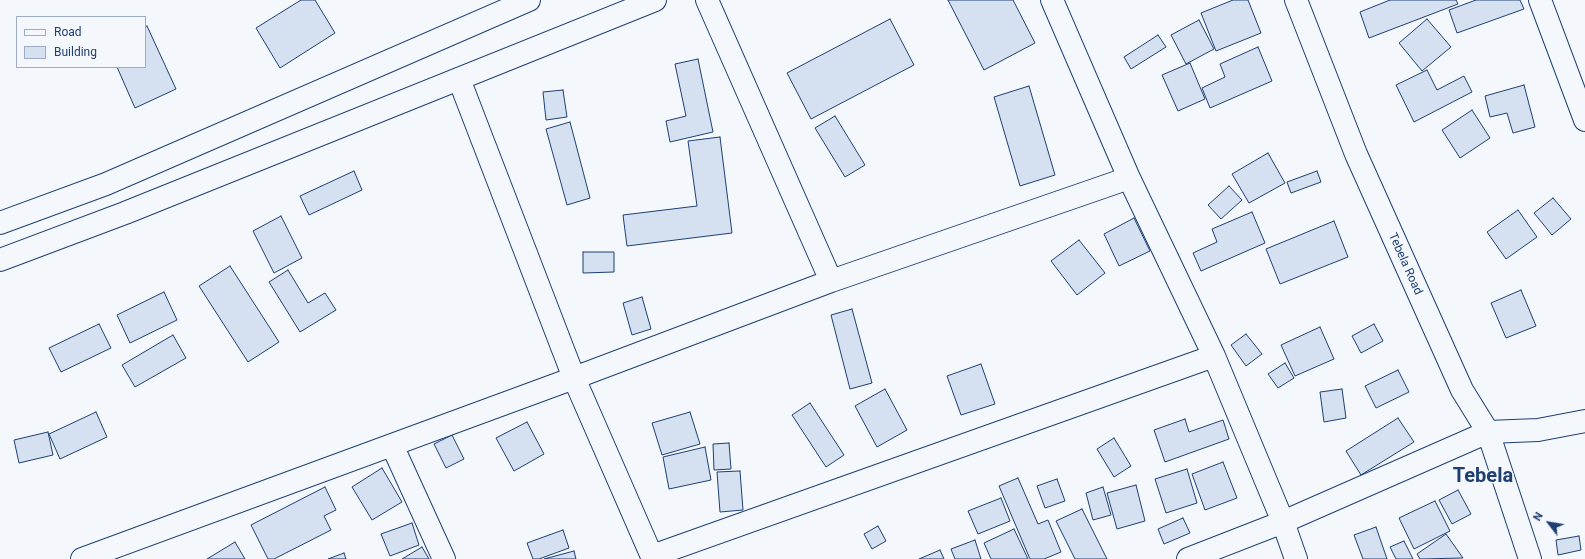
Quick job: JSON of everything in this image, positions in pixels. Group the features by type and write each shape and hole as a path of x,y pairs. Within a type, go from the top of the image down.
{"street":[{"path":"0,223 106,184 529,0"},
{"path":"0,260 125,213 655,0"},
{"path":"707,0 831,282"},
{"path":"1052,0 1129,178 1214,356 1283,522 1296,559"},
{"name":"Tebela Road","path":"1296,0 1356,154 1462,390 1488,432 1530,559"},
{"path":"1540,0 1585,120"},
{"path":"459,79 574,378 652,558 1214,356"},
{"path":"82,559 831,282 1129,178"},
{"path":"1188,559 1283,522 1488,432 1538,430 1585,421"},
{"path":"392,445 444,559"}],"building":[{"path":"301,0 315,0 335,33 280,68 256,28"},
{"path":"948,0 1013,0 1035,43 984,70"},
{"path":"1233,0 1248,0 1261,33 1216,51 1201,13"},
{"path":"1390,0 1456,0 1458,4 1369,38 1360,12"},
{"path":"1476,0 1520,0 1524,9 1457,33 1449,10"},
{"path":"890,19 914,65 811,119 787,73"},
{"path":"1427,19 1451,47 1422,71 1399,43"},
{"path":"1199,20 1214,49 1186,64 1171,35"},
{"path":"146,26 176,89 135,108 117,68 146,68"},
{"path":"1158,35 1166,47 1131,69 1124,57"},
{"path":"1258,47 1272,81 1210,108 1202,88 1225,77 1220,64"},
{"path":"698,59 713,132 670,142 666,121 686,116 675,64"},
{"path":"1190,63 1205,99 1178,111 1162,75"},
{"path":"1427,70 1437,90 1464,76 1472,92 1414,122 1396,85"},
{"path":"1524,85 1535,127 1513,133 1507,113 1490,117 1485,96"},
{"path":"1029,86 1055,175 1020,186 994,97"},
{"path":"563,90 567,117 546,120 543,92"},
{"path":"1472,110 1490,138 1460,158 1442,130"},
{"path":"835,116 865,165 845,177 815,128"},
{"path":"570,122 590,198 567,205 546,129"},
{"path":"720,137 732,233 627,246 623,215 697,206 688,141"},
{"path":"1268,153 1285,183 1249,203 1232,174"},
{"path":"354,171 362,190 309,215 300,196"},
{"path":"1317,171 1321,182 1291,193 1287,182"},
{"path":"1229,186 1242,200 1221,219 1208,205"},
{"path":"1553,198 1571,219 1552,235 1534,213"},
{"path":"1518,210 1537,237 1506,259 1487,232"},
{"path":"1252,212 1265,243 1201,271 1193,253 1217,242 1212,229"},
{"path":"281,216 302,258 274,273 253,231"},
{"path":"1134,218 1150,251 1119,266 1104,234"},
{"path":"1334,221 1348,257 1280,284 1266,249"},
{"path":"1079,240 1105,273 1077,295 1051,261"},
{"path":"583,252 614,252 614,272 583,273"},
{"path":"230,266 279,342 248,362 199,286"},
{"path":"288,270 308,303 325,293 336,310 300,332 269,282"},
{"path":"1521,290 1536,326 1506,338 1491,303"},
{"path":"164,292 177,320 130,343 117,315"},
{"path":"642,297 651,329 632,335 623,303"},
{"path":"852,309 872,383 850,389 831,315"},
{"path":"99,324 111,348 61,372 49,348"},
{"path":"1374,324 1383,341 1361,353 1352,336"},
{"path":"1320,327 1334,359 1295,376 1281,345"},
{"path":"1246,334 1262,354 1246,366 1231,345"},
{"path":"173,335 186,358 135,387 122,365"},
{"path":"1285,363 1294,378 1278,388 1268,374"},
{"path":"981,364 995,404 961,415 947,376"},
{"path":"1398,370 1409,392 1376,408 1365,386"},
{"path":"885,389 907,430 877,447 855,406"},
{"path":"1342,389 1346,418 1324,422 1320,392"},
{"path":"810,403 844,455 826,467 792,415"},
{"path":"96,412 107,437 60,459 49,434"},
{"path":"690,412 700,444 662,455 652,423"},
{"path":"1398,418 1414,442 1361,475 1346,451"},
{"path":"1185,419 1189,432 1223,420 1229,439 1165,462 1154,430"},
{"path":"527,422 544,454 514,471 496,438"},
{"path":"48,432 53,455 19,463 14,440"},
{"path":"452,435 464,459 446,468 434,444"},
{"path":"1114,438 1131,466 1114,477 1097,449"},
{"path":"729,443 731,469 714,470 713,444"},
{"path":"705,447 711,480 669,489 663,457"},
{"path":"1223,462 1237,498 1205,510 1192,474"},
{"path":"382,468 402,502 372,520 352,487"},
{"path":"1187,469 1197,503 1166,513 1155,479"},
{"path":"740,471 743,510 720,512 717,472"},
{"path":"1018,478 1038,524 1048,520 1061,552 1044,559 1030,559 999,486"},
{"path":"1057,479 1065,501 1045,508 1037,486"},
{"path":"1136,485 1145,521 1117,529 1107,493"},
{"path":"325,487 336,510 324,516 331,530 274,559 268,559 251,525"},
{"path":"1103,487 1111,515 1093,520 1086,493"},
{"path":"1458,490 1471,514 1452,524 1439,500"},
{"path":"1001,498 1010,521 978,534 968,511"},
{"path":"1435,501 1450,531 1414,549 1399,518"},
{"path":"1082,509 1107,559 1075,559 1056,521"},
{"path":"1183,518 1190,533 1164,544 1158,529"},
{"path":"412,523 419,545 390,556 381,534"},
{"path":"878,526 886,541 872,549 864,534"},
{"path":"1376,527 1387,559 1363,559 1354,535"},
{"path":"1014,529 1028,559 991,559 984,543"},
{"path":"563,530 569,548 539,559 533,559 527,543"},
{"path":"1446,534 1463,558 1420,559 1417,554"},
{"path":"1579,536 1581,550 1558,555 1556,540"},
{"path":"975,540 981,559 955,559 951,549"},
{"path":"1404,541 1413,559 1396,559 1390,547"},
{"path":"235,542 245,559 207,559"},
{"path":"422,547 429,559 402,559"},
{"path":"940,550 944,559 919,559"},
{"path":"574,551 576,559 544,559"},
{"path":"344,553 346,559 328,559"}],"district":[{"name":"Tebela","path":"1483,477"}]}
